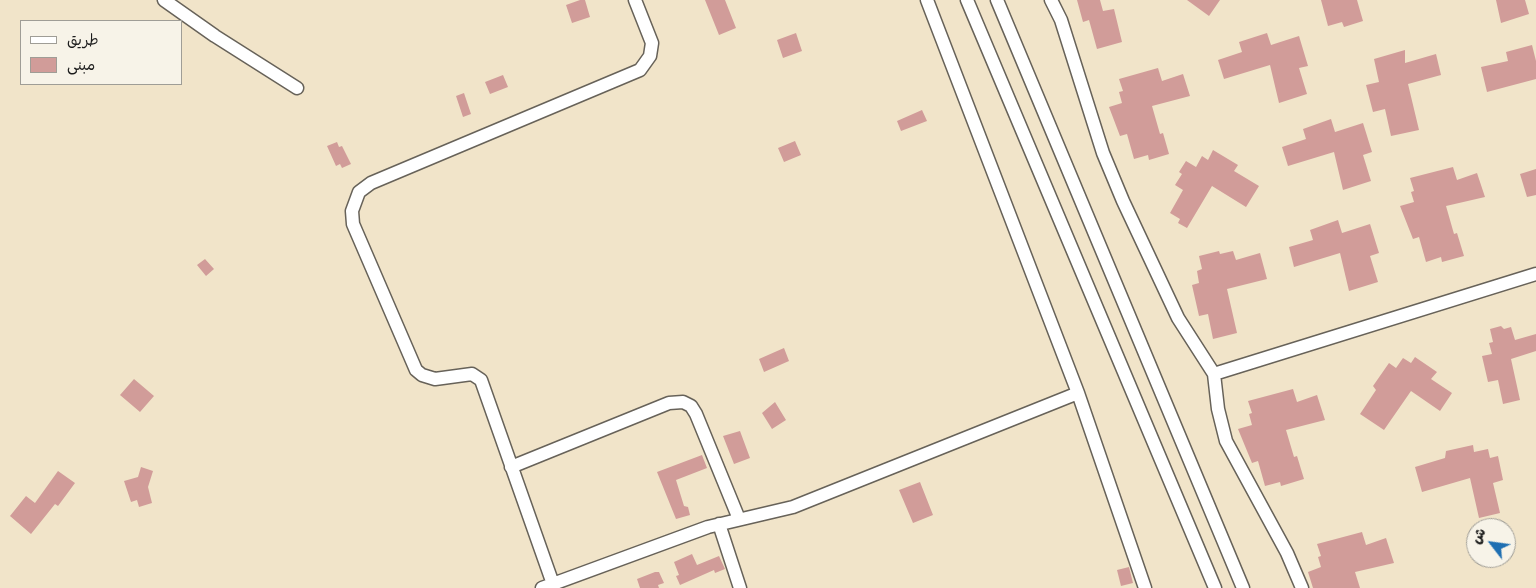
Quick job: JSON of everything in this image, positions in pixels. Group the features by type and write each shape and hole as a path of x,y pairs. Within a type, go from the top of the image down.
{"street":[{"path":"164,0 215,36 297,88"},
{"path":"635,0 652,43 650,56 640,70 371,183 360,192 353,204 353,224 416,370 428,378 435,379 468,374 478,377 483,384 548,586 719,524 801,504 1078,394"},
{"path":"927,0 1078,394 1145,588"},
{"path":"967,0 1215,588"},
{"path":"997,0 1243,588"},
{"path":"1050,0 1061,20 1103,153 1122,202 1178,318 1214,374 1218,409 1226,441 1287,553 1302,588"},
{"path":"1214,374 1536,274"},
{"path":"511,467 669,403 683,402 691,406 696,414 739,519"},
{"path":"719,524 740,588"}],"building":[{"path":"585,0 590,17 572,23 566,5"},
{"path":"705,0 725,0 736,28 719,35"},
{"path":"1077,0 1100,0 1103,11 1114,9 1122,42 1097,49 1089,20 1083,22"},
{"path":"1187,0 1220,0 1209,16"},
{"path":"1321,0 1357,0 1363,21 1344,27 1342,22 1328,26"},
{"path":"1496,0 1525,0 1529,14 1501,23"},
{"path":"796,33 802,51 783,58 777,40"},
{"path":"1267,33 1271,45 1299,36 1308,66 1299,68 1307,94 1279,103 1270,65 1224,79 1218,60 1242,52 1239,42"},
{"path":"1532,45 1536,61 1536,79 1487,92 1481,67 1508,61 1506,52"},
{"path":"1405,50 1405,63 1436,54 1441,75 1408,84 1419,130 1391,136 1385,109 1373,112 1366,85 1379,82 1374,59"},
{"path":"1158,68 1162,81 1183,74 1190,96 1152,106 1160,134 1163,133 1169,154 1149,160 1148,155 1134,159 1127,134 1120,136 1109,107 1122,103 1119,92 1123,91 1119,79"},
{"path":"503,75 508,87 490,94 485,82"},
{"path":"464,93 471,114 463,117 456,96"},
{"path":"922,110 927,121 901,131 897,121"},
{"path":"1331,119 1335,132 1363,123 1372,152 1363,155 1371,181 1343,190 1334,152 1288,166 1282,147 1306,139 1303,129"},
{"path":"795,141 801,155 784,162 778,148"},
{"path":"337,142 339,147 342,146 351,164 342,168 340,164 336,166 327,146"},
{"path":"1213,150 1238,165 1234,171 1259,186 1246,207 1212,186 1187,228 1178,223 1180,219 1170,213 1183,190 1175,185 1182,174 1179,172 1186,161 1196,167 1202,156 1208,160"},
{"path":"1453,167 1457,180 1477,173 1485,197 1446,206 1454,234 1457,233 1464,256 1442,262 1441,257 1426,262 1419,237 1413,239 1400,206 1414,202 1411,192 1414,191 1410,178"},
{"path":"1536,169 1536,195 1527,197 1520,174"},
{"path":"1338,220 1342,233 1370,224 1379,253 1370,256 1378,282 1349,291 1340,253 1294,267 1289,247 1313,240 1310,230"},
{"path":"1219,251 1220,254 1233,251 1236,260 1260,253 1267,279 1227,289 1237,333 1213,339 1208,314 1199,316 1192,285 1199,283 1197,271 1202,269 1199,256"},
{"path":"205,259 214,269 206,276 197,265"},
{"path":"1501,326 1504,329 1511,327 1515,340 1536,334 1536,351 1511,359 1520,400 1503,404 1498,380 1488,382 1482,356 1492,354 1489,343 1493,342 1490,329"},
{"path":"784,348 789,361 764,372 759,359"},
{"path":"1415,357 1437,372 1431,379 1452,393 1440,411 1411,391 1384,430 1360,414 1376,390 1373,386 1389,363 1396,368 1403,358 1411,363"},
{"path":"134,379 154,396 140,412 120,395"},
{"path":"1293,389 1297,402 1317,395 1325,420 1286,430 1294,457 1297,456 1304,479 1281,486 1280,482 1265,486 1258,461 1252,463 1238,429 1252,425 1249,414 1252,413 1248,401"},
{"path":"775,402 786,420 772,429 762,413"},
{"path":"740,431 750,458 734,464 723,436"},
{"path":"1473,445 1474,452 1488,449 1490,458 1498,456 1503,480 1493,483 1500,513 1479,518 1470,478 1422,492 1415,467 1445,458 1446,451"},
{"path":"702,455 707,468 676,480 684,506 688,507 690,515 676,519 657,472"},
{"path":"141,467 153,471 148,487 152,503 139,507 137,500 131,502 124,481 138,477"},
{"path":"58,471 75,483 58,506 55,504 31,534 10,516 26,496 35,503"},
{"path":"920,482 933,515 913,523 899,490"},
{"path":"1362,532 1366,545 1386,538 1394,563 1355,572 1360,588 1313,588 1308,572 1321,567 1318,557 1321,556 1317,544"},
{"path":"692,554 697,565 719,556 725,569 715,573 714,570 680,585 676,576 679,575 674,562"},
{"path":"1129,567 1133,583 1121,586 1117,570"},
{"path":"659,572 664,583 658,585 659,588 640,588 637,579"}]}
